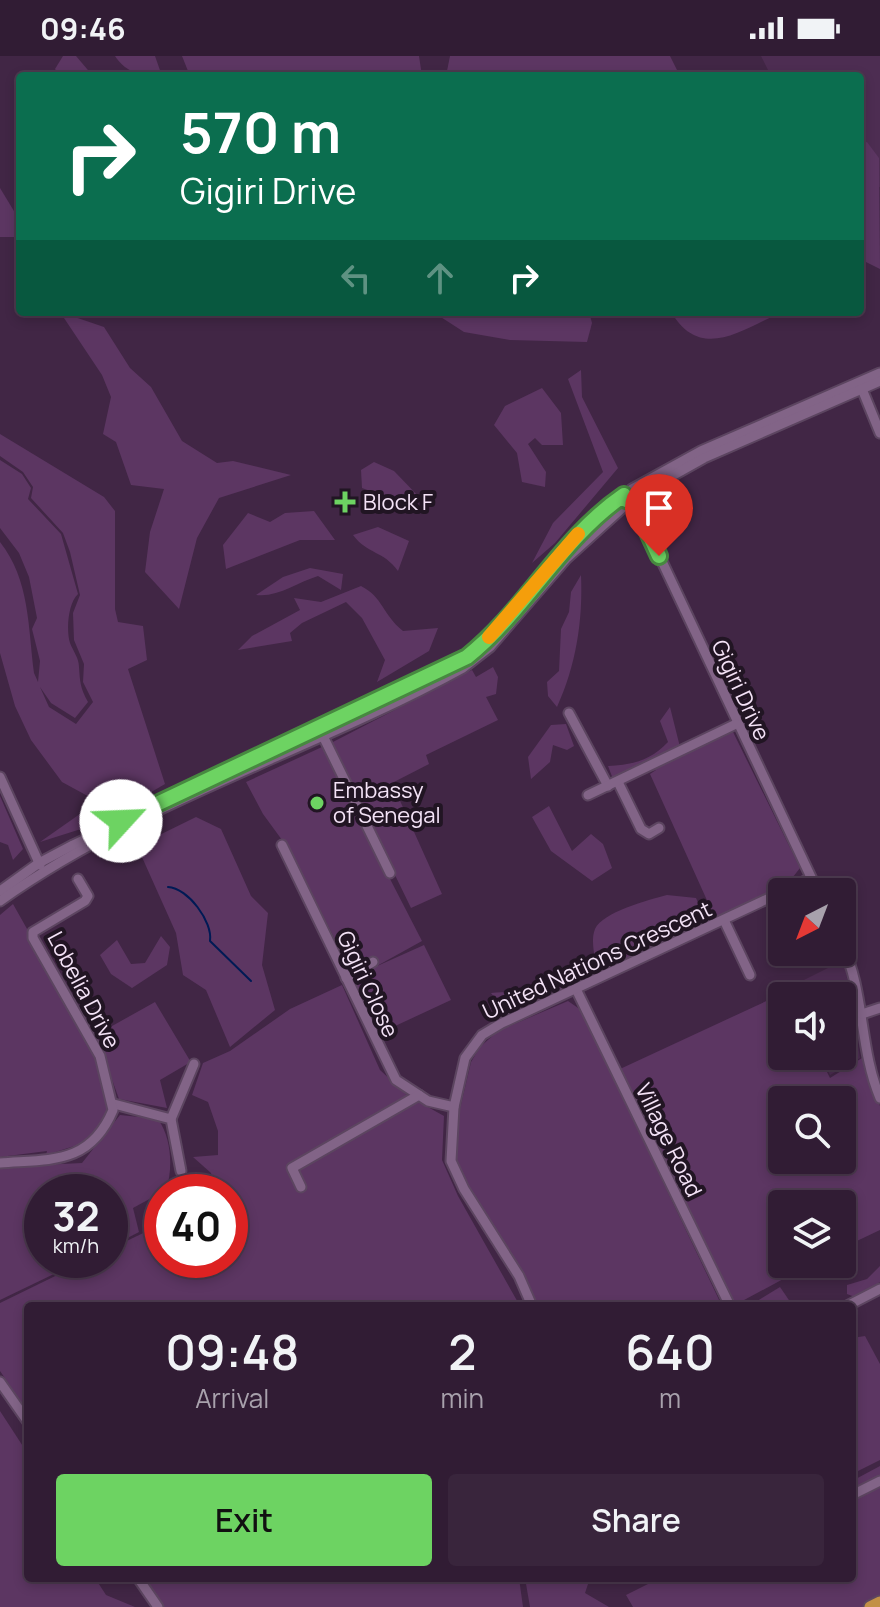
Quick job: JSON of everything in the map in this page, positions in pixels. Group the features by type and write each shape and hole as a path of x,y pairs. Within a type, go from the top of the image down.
{"main road":[{"path":"870,1607 880,1602"}],"street":[{"path":"0,891 41,866 263,760 467,657 496,629 576,536 632,496 701,451 880,373"},
{"path":"263,760 323,736 444,679 476,660 566,559 632,496 704,458 880,381"},
{"path":"862,389 880,433"},
{"name":"Gigiri Drive","path":"632,496 736,724 811,878"},
{"path":"569,713 641,829 649,834 659,828"},
{"path":"588,795 736,724"},
{"path":"323,736 390,873"},
{"path":"0,777 41,866"},
{"name":"Gigiri Close","path":"282,845 389,1068 407,1090 454,1107"},
{"path":"0,901 41,866"},
{"name":"Lobelia Drive","path":"78,879 88,896 85,901 40,927 33,932 33,938 100,1056 114,1104"},
{"name":"United Nations Crescent","path":"530,1302 499,1240 454,1171 450,1138 465,1058 482,1035 768,899"},
{"path":"724,920 750,975"},
{"path":"346,978 373,962"},
{"path":"853,966 868,1069 880,1098"},
{"name":"Village Road","path":"576,989 728,1302"},
{"path":"862,1014 880,1008"},
{"path":"181,1171 171,1119 194,1064"},
{"path":"301,1187 292,1168 419,1095"},
{"path":"0,1163 68,1157 80,1152 107,1122 114,1104 171,1119"},
{"path":"855,1302 880,1289"},
{"path":"0,1382 24,1416"},
{"path":"856,1493 880,1481"},
{"path":"141,1582 158,1607"}],"shaded area":[{"path":"63,56 76,56 90,72 57,72 55,69"},
{"path":"115,56 155,56 161,72 134,72"},
{"path":"182,56 419,56 421,72 188,72"},
{"path":"450,56 670,56 678,72 447,72"},
{"path":"761,56 880,56 880,187 864,187 864,72 769,72"},
{"path":"867,142 879,158 880,269 864,261 864,143"},
{"path":"0,188 16,214 16,237 0,237"},
{"path":"63,316 104,327 130,368 151,387 182,441 217,463 233,461 291,475 219,498 197,538 179,609 145,572 150,532 164,489 131,485 116,442 103,434 111,397 102,375"},
{"path":"439,316 590,316 592,323 587,342 510,340 464,332"},
{"path":"674,316 773,316 722,338 695,336"},
{"path":"581,370 582,397 618,468 555,543 532,563 553,523 603,472 568,379"},
{"path":"542,388 561,413 563,445 542,445 535,438 528,444 546,472 545,487 522,482 517,453 494,425 505,406"},
{"path":"0,434 104,497 115,511 115,609 118,622 143,626 147,660 128,669 165,784 117,812 62,782 31,740 15,706 0,653 0,542 10,557 22,588 34,673 38,682 40,661 32,629 37,618 29,577 19,553 0,528 0,460 22,474 31,488 28,499 61,534 78,594 70,610 68,631 88,702 75,718 51,703 40,687 49,707 76,724 93,702 83,682 84,664 74,640 73,613 80,595 70,552 63,533 31,498 33,487 23,472 0,456"},
{"path":"374,462 394,471 422,500 406,504 362,488 361,470"},
{"path":"314,511 335,540 300,540 226,569 223,545 248,513 270,522 285,513"},
{"path":"378,527 409,541 398,571 353,535"},
{"path":"310,568 343,574 341,590 318,576 280,592 256,595 283,577"},
{"path":"581,575 577,642 557,707 548,696 547,682 559,671 561,629 569,612 571,592"},
{"path":"361,586 374,595 403,631 438,628 429,651 377,682 385,660 362,618 346,602 302,623 290,633 292,641 238,650 252,636 300,610 294,598 321,602"},
{"path":"493,667 498,677 496,694 486,697 498,720 426,755 429,764 392,783 442,894 411,908 331,743 472,670 476,677"},
{"path":"670,707 682,755 733,732 800,868 792,878 768,878 768,892 715,918 650,774 656,770 613,779 608,766 641,760 662,748 668,742 660,721"},
{"path":"566,724 574,746 567,750 553,745 550,762 531,779 528,757 551,725"},
{"path":"322,747 422,941 375,967 424,945 451,1000 378,1034 354,983 367,972 354,978 293,855 263,814 246,782"},
{"path":"0,796 23,849 13,860 8,845 0,842"},
{"path":"549,806 572,851 591,834 603,844 612,868 592,881 551,851 532,817"},
{"path":"87,809 111,812 81,829 40,842"},
{"path":"196,817 221,829 251,896 268,913 262,965 275,1010 230,1047 206,990 183,975 176,933 137,846"},
{"path":"667,895 696,898 704,916 635,959 547,998 522,1005 501,1006 491,993 519,990 530,985 541,974 559,975 595,961 593,937 600,923 627,908"},
{"path":"13,904 98,1055 112,1105 87,1142 46,1155 47,1151 0,1157 0,915"},
{"path":"161,936 170,947 167,965 132,988 111,974 100,955 117,940 131,964 145,963"},
{"path":"832,966 845,966 848,982 800,982"},
{"path":"342,985 380,1070 408,1096 444,1116 442,1160 458,1196 518,1302 24,1302 24,1406 0,1371 0,1303 51,1278 128,1278 128,1240 144,1233 144,1278 248,1278 248,1174 211,1174 193,1157 218,1155 218,1131 208,1102 192,1095 203,1063 230,1051 290,1009"},
{"path":"768,1000 768,1070 826,1070 830,1078 843,1070 856,1070 856,1062 862,1058 866,1076 880,1106 880,1230 856,1241 856,1190 768,1190 768,1278 785,1278 740,1302 731,1302 620,1069"},
{"path":"568,1001 581,1010 720,1302 535,1302 516,1261 457,1171 456,1126 471,1062 480,1047 498,1031"},
{"path":"155,1002 189,1059 189,1063 160,1080 167,1108 119,1099 96,1035"},
{"path":"856,1034 860,1058 856,1060"},
{"path":"120,1115 158,1119 169,1145 170,1174 144,1174 144,1202 133,1208 139,1232 128,1238 128,1174 24,1174 24,1278 46,1278 0,1300 0,1167 82,1163"},
{"path":"880,1266 880,1282 855,1297 847,1294 847,1285 867,1279"},
{"path":"780,1287 790,1302 756,1302"},
{"path":"865,1336 880,1364 880,1460 856,1472 856,1337"},
{"path":"0,1411 24,1448 24,1582 98,1582 106,1595 135,1607 0,1607"},
{"path":"880,1466 880,1607 633,1607 626,1595 652,1582 856,1582 856,1479"},
{"path":"147,1582 520,1582 523,1607 163,1607"},
{"path":"526,1582 589,1582 585,1593 609,1607 530,1607"}],"waterway":[{"path":"168,887 183,893 198,907 208,925 210,941 251,981"}],"slow traffic":[{"path":"489,637 578,534"}],"place":[{"name":"Block F","path":"345,502"},
{"name":"Embassy of Senegal","path":"317,803"}],"route":[{"path":"121,821 467,657 496,629 576,536 624,495 626,500 634,502 659,556"}]}
